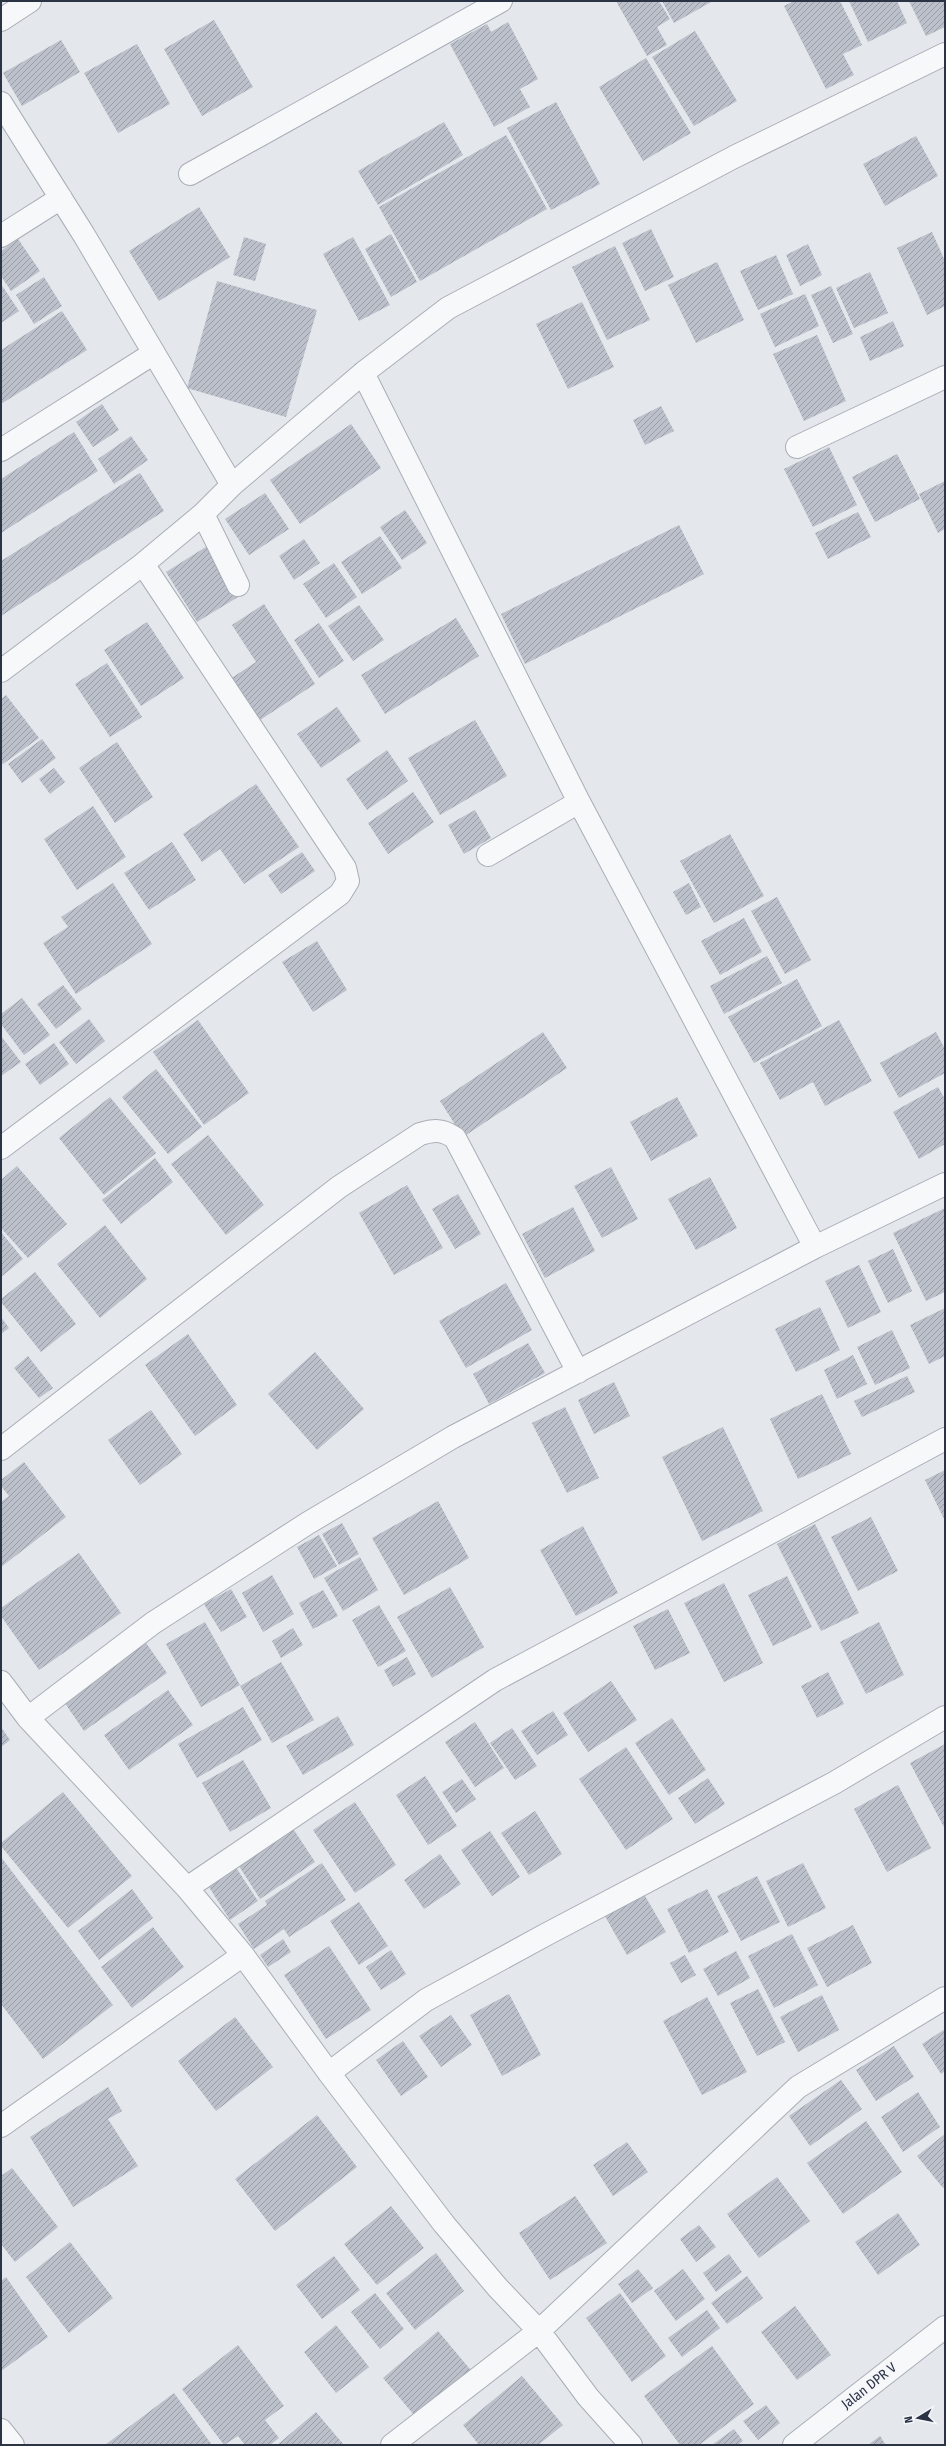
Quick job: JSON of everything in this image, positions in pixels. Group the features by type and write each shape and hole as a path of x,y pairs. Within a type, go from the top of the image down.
{"street":[{"path":"1,20 30,1"},
{"path":"190,174 501,1"},
{"path":"1,670 143,564 203,514 232,485 363,373 448,308 727,161 945,54"},
{"path":"1,103 61,198 232,485"},
{"path":"1,236 61,198"},
{"path":"1,450 154,354"},
{"path":"363,373 579,802 815,1246"},
{"path":"797,447 945,377"},
{"path":"203,514 238,585"},
{"path":"1,1148 340,894 348,881 345,868 143,564"},
{"path":"488,855 579,802"},
{"path":"1,1450 340,1187 420,1134 433,1130 439,1130 455,1138 578,1372"},
{"path":"28,1718 152,1623 308,1523 453,1437 815,1246 945,1184"},
{"path":"187,1888 496,1680 945,1439"},
{"path":"1,1682 28,1718 187,1888 243,1955 329,2073 444,2224 498,2288 539,2331 588,2397 631,2445"},
{"path":"329,2073 426,2000 834,1783 945,1717"},
{"path":"1,2126 243,1955"},
{"path":"392,2445 539,2331 798,2087 945,1998"},
{"name":"Jalan DPR V","path":"794,2445 945,2327"},
{"path":"1,2430 13,2445"}],"building":[{"path":"616,1 659,1 670,19 657,27 667,45 647,56"},
{"path":"662,1 713,1 674,23"},
{"path":"794,1 840,1 862,45 843,54 854,75 826,89 784,6"},
{"path":"849,1 897,1 907,23 868,42"},
{"path":"909,1 945,1 945,27 926,36"},
{"path":"214,20 253,87 202,116 164,49"},
{"path":"508,22 538,79 520,89 530,107 494,127 450,44 487,24 491,32"},
{"path":"695,31 737,101 694,126 652,57"},
{"path":"61,40 80,72 22,106 3,73"},
{"path":"137,44 170,104 118,133 84,73"},
{"path":"646,58 691,133 643,161 599,87"},
{"path":"556,102 600,184 551,210 507,128"},
{"path":"444,122 463,155 378,205 358,171"},
{"path":"506,135 547,209 420,281 379,207"},
{"path":"916,136 938,176 885,206 863,164"},
{"path":"199,207 230,257 159,301 129,251"},
{"path":"651,229 674,277 645,291 622,243"},
{"path":"932,232 945,261 945,306 927,315 897,248"},
{"path":"391,234 417,282 391,297 365,249"},
{"path":"244,237 266,244 255,281 233,275"},
{"path":"353,237 390,305 359,321 323,254"},
{"path":"18,239 40,271 11,291 1,276 1,251"},
{"path":"808,244 822,275 800,286 786,255"},
{"path":"615,246 650,320 607,340 572,267"},
{"path":"776,255 793,294 758,310 740,271"},
{"path":"717,262 744,320 696,343 668,285"},
{"path":"870,272 888,313 854,328 836,288"},
{"path":"44,277 62,306 34,324 16,295"},
{"path":"217,281 317,310 286,417 187,388"},
{"path":"1,284 19,311 1,323"},
{"path":"831,286 853,334 833,343 811,295"},
{"path":"805,294 819,326 775,347 760,314"},
{"path":"582,302 614,367 568,389 536,324"},
{"path":"62,311 87,350 1,404 1,350"},
{"path":"893,321 904,346 870,361 860,337"},
{"path":"817,335 846,401 804,421 773,354"},
{"path":"102,404 119,430 93,447 76,422"},
{"path":"661,406 674,431 645,445 633,420"},
{"path":"351,424 381,468 300,524 270,480"},
{"path":"74,432 98,471 1,533 1,479"},
{"path":"131,436 148,460 114,484 98,459"},
{"path":"829,447 857,505 813,527 784,469"},
{"path":"897,454 920,499 875,522 852,477"},
{"path":"140,473 164,511 1,616 1,561"},
{"path":"945,481 945,529 938,533 919,494"},
{"path":"265,493 289,529 249,555 225,519"},
{"path":"405,510 427,543 402,560 380,527"},
{"path":"858,512 871,537 828,559 815,533"},
{"path":"679,525 704,574 525,664 501,614"},
{"path":"380,536 402,568 362,594 341,562"},
{"path":"304,539 320,563 294,580 279,556"},
{"path":"212,543 243,594 197,622 166,572"},
{"path":"334,563 357,597 326,618 303,584"},
{"path":"264,604 315,684 254,724 227,681 256,662 232,625"},
{"path":"359,605 384,640 353,661 328,626"},
{"path":"456,618 479,656 385,714 361,675"},
{"path":"147,622 184,678 141,706 104,650"},
{"path":"319,623 344,661 319,678 294,640"},
{"path":"107,663 142,717 110,737 75,684"},
{"path":"6,695 39,738 3,764 1,762 1,699"},
{"path":"337,707 361,741 321,768 297,734"},
{"path":"475,720 507,776 440,815 408,758"},
{"path":"42,739 56,758 22,783 8,764"},
{"path":"117,742 153,797 115,823 79,768"},
{"path":"387,750 408,781 367,810 346,779"},
{"path":"54,768 65,782 50,794 39,779"},
{"path":"256,784 299,847 244,884 220,849 202,862 183,834"},
{"path":"413,792 434,822 388,854 368,823"},
{"path":"93,806 126,857 77,890 44,839"},
{"path":"475,810 491,838 464,854 448,825"},
{"path":"730,834 764,896 714,923 680,861"},
{"path":"172,842 196,880 149,910 124,873"},
{"path":"302,852 315,871 281,894 268,875"},
{"path":"113,883 152,944 76,994 43,943 68,927 61,917"},
{"path":"689,883 701,907 686,915 673,892"},
{"path":"777,897 811,960 785,974 751,911"},
{"path":"744,918 762,952 720,975 701,941"},
{"path":"317,941 347,990 313,1012 282,962"},
{"path":"767,956 782,983 724,1014 710,986"},
{"path":"797,979 822,1026 754,1063 728,1017"},
{"path":"63,985 82,1009 56,1029 37,1004"},
{"path":"22,998 50,1035 24,1055 1,1024 1,1014"},
{"path":"89,1019 105,1041 76,1064 59,1042"},
{"path":"198,1020 249,1093 204,1125 153,1052"},
{"path":"839,1020 872,1081 825,1106 813,1082 780,1100 760,1063"},
{"path":"543,1032 567,1068 463,1137 440,1101"},
{"path":"936,1032 945,1049 945,1073 899,1098 880,1063"},
{"path":"1,1036 21,1062 1,1076"},
{"path":"54,1043 69,1064 40,1085 25,1064"},
{"path":"156,1069 202,1127 168,1154 122,1097"},
{"path":"938,1087 945,1099 945,1144 919,1159 893,1112"},
{"path":"110,1097 156,1153 104,1195 59,1138"},
{"path":"677,1097 698,1136 651,1161 630,1122"},
{"path":"208,1135 264,1205 226,1235 171,1164"},
{"path":"155,1158 173,1182 121,1224 102,1200"},
{"path":"17,1166 67,1224 28,1258 1,1228 1,1180"},
{"path":"611,1167 638,1219 602,1238 574,1186"},
{"path":"710,1177 737,1228 696,1250 668,1199"},
{"path":"407,1185 443,1248 394,1275 359,1213"},
{"path":"458,1194 481,1234 455,1249 432,1209"},
{"path":"573,1207 595,1251 545,1278 522,1234"},
{"path":"945,1208 945,1292 926,1301 893,1233"},
{"path":"105,1225 147,1279 100,1318 57,1264"},
{"path":"1,1232 23,1259 1,1277"},
{"path":"893,1249 912,1291 888,1303 868,1261"},
{"path":"859,1265 881,1312 848,1328 825,1281"},
{"path":"35,1272 76,1324 41,1352 1,1302 1,1299"},
{"path":"506,1283 532,1330 466,1368 439,1321"},
{"path":"820,1307 840,1350 796,1372 775,1329"},
{"path":"945,1308 945,1356 929,1364 910,1325"},
{"path":"1,1317 9,1328 1,1334"},
{"path":"892,1330 910,1368 875,1385 857,1347"},
{"path":"188,1334 237,1405 195,1436 145,1365"},
{"path":"528,1343 545,1373 489,1404 473,1374"},
{"path":"315,1352 364,1409 317,1450 268,1394"},
{"path":"853,1355 867,1384 837,1399 824,1370"},
{"path":"28,1356 53,1388 39,1398 14,1368"},
{"path":"907,1376 915,1392 862,1417 854,1401"},
{"path":"614,1382 630,1416 594,1434 578,1400"},
{"path":"822,1394 851,1454 798,1479 770,1419"},
{"path":"565,1407 599,1478 567,1493 532,1423"},
{"path":"151,1410 182,1454 140,1485 108,1440"},
{"path":"723,1427 763,1511 702,1541 662,1457"},
{"path":"24,1462 66,1517 1,1567 1,1502 9,1496 1,1486 1,1480"},
{"path":"945,1470 945,1521 925,1480"},
{"path":"438,1501 469,1558 404,1595 372,1538"},
{"path":"871,1517 898,1571 858,1591 831,1537"},
{"path":"342,1523 359,1554 339,1565 322,1534"},
{"path":"815,1524 859,1613 821,1631 777,1544"},
{"path":"583,1526 618,1593 576,1616 540,1550"},
{"path":"319,1535 337,1566 314,1579 297,1547"},
{"path":"79,1553 121,1613 39,1670 1,1616 1,1608"},
{"path":"360,1557 378,1590 343,1611 324,1578"},
{"path":"272,1575 294,1614 263,1632 242,1593"},
{"path":"787,1576 812,1627 773,1646 748,1595"},
{"path":"724,1583 763,1663 724,1682 684,1603"},
{"path":"450,1587 484,1647 432,1678 397,1617"},
{"path":"231,1589 247,1617 221,1632 204,1604"},
{"path":"323,1590 338,1616 313,1629 299,1603"},
{"path":"379,1605 406,1651 378,1667 352,1620"},
{"path":"668,1609 690,1653 655,1670 633,1626"},
{"path":"205,1622 240,1685 201,1707 166,1644"},
{"path":"879,1622 904,1675 866,1694 840,1642"},
{"path":"293,1628 303,1645 281,1658 272,1641"},
{"path":"144,1640 167,1673 84,1731 62,1699"},
{"path":"407,1657 416,1674 393,1687 384,1670"},
{"path":"281,1662 314,1720 272,1743 240,1686"},
{"path":"828,1672 844,1704 817,1718 801,1686"},
{"path":"611,1681 637,1720 588,1752 563,1713"},
{"path":"168,1690 193,1725 129,1770 104,1735"},
{"path":"243,1707 262,1740 197,1778 178,1744"},
{"path":"553,1711 568,1735 537,1755 521,1731"},
{"path":"338,1716 354,1745 303,1775 286,1746"},
{"path":"672,1718 706,1770 669,1795 635,1743"},
{"path":"475,1722 504,1768 475,1787 445,1742"},
{"path":"1,1727 10,1740 1,1747"},
{"path":"512,1728 537,1766 515,1780 490,1743"},
{"path":"945,1744 945,1829 910,1763"},
{"path":"626,1747 673,1819 626,1850 579,1779"},
{"path":"243,1760 271,1808 230,1832 202,1783"},
{"path":"425,1776 457,1826 428,1845 396,1795"},
{"path":"708,1778 725,1804 695,1824 678,1798"},
{"path":"462,1779 476,1799 456,1813 442,1792"},
{"path":"898,1785 931,1848 887,1872 854,1809"},
{"path":"63,1792 132,1876 68,1928 1,1846 1,1843"},
{"path":"355,1802 396,1865 355,1893 313,1830"},
{"path":"535,1811 562,1854 529,1875 501,1833"},
{"path":"292,1827 315,1862 260,1899 237,1863"},
{"path":"490,1831 520,1877 492,1896 461,1850"},
{"path":"440,1854 461,1884 424,1909 404,1880"},
{"path":"1,1857 113,2005 43,2059 1,2004"},
{"path":"322,1863 346,1900 289,1937 284,1929 254,1949 238,1924 267,1905 265,1901"},
{"path":"803,1863 826,1908 788,1927 766,1881"},
{"path":"237,1869 258,1901 230,1920 209,1887"},
{"path":"757,1876 780,1922 741,1941 717,1896"},
{"path":"132,1889 153,1918 99,1960 78,1931"},
{"path":"641,1889 666,1932 627,1955 602,1911"},
{"path":"707,1889 729,1932 689,1953 667,1909"},
{"path":"359,1902 388,1946 359,1965 330,1921"},
{"path":"853,1925 872,1963 827,1987 807,1948"},
{"path":"153,1927 184,1967 132,2008 101,1967"},
{"path":"792,1934 818,1985 774,2008 748,1956"},
{"path":"283,1939 291,1952 268,1967 260,1955"},
{"path":"329,1946 371,2010 326,2039 284,1975"},
{"path":"391,1950 406,1974 381,1990 366,1967"},
{"path":"736,1951 750,1978 718,1996 703,1969"},
{"path":"685,1955 696,1975 681,1983 670,1963"},
{"path":"758,1989 785,2042 757,2056 730,2003"},
{"path":"509,1994 541,2055 502,2076 470,2015"},
{"path":"822,1995 839,2030 798,2052 780,2017"},
{"path":"707,1997 747,2072 702,2095 663,2021"},
{"path":"451,2015 472,2045 441,2067 419,2036"},
{"path":"235,2017 273,2067 216,2111 178,2061"},
{"path":"945,2029 945,2071 941,2074 922,2044"},
{"path":"403,2041 428,2077 401,2096 376,2060"},
{"path":"894,2046 914,2077 876,2101 856,2070"},
{"path":"841,2080 862,2109 810,2146 789,2116"},
{"path":"108,2087 122,2111 108,2119 138,2166 73,2207 30,2137"},
{"path":"918,2092 940,2127 903,2152 881,2117"},
{"path":"317,2115 357,2167 275,2231 235,2179"},
{"path":"866,2121 902,2172 843,2214 807,2163"},
{"path":"945,2134 945,2186 943,2188 917,2156"},
{"path":"627,2142 648,2172 613,2196 593,2165"},
{"path":"12,2168 58,2227 15,2262 1,2244 1,2176"},
{"path":"777,2177 810,2221 759,2258 727,2214"},
{"path":"575,2196 607,2243 550,2280 519,2233"},
{"path":"391,2206 424,2248 377,2285 344,2244"},
{"path":"898,2213 920,2245 878,2275 855,2242"},
{"path":"699,2225 716,2247 696,2262 680,2239"},
{"path":"70,2242 113,2298 69,2333 26,2277"},
{"path":"436,2253 464,2291 415,2330 386,2293"},
{"path":"729,2254 742,2272 716,2292 703,2273"},
{"path":"334,2256 360,2290 322,2319 296,2285"},
{"path":"638,2269 653,2288 632,2303 618,2284"},
{"path":"683,2269 705,2299 676,2321 654,2291"},
{"path":"747,2276 763,2298 727,2324 711,2303"},
{"path":"6,2277 48,2337 1,2371 1,2281"},
{"path":"375,2293 404,2329 380,2349 351,2312"},
{"path":"620,2293 666,2356 632,2382 586,2318"},
{"path":"795,2306 831,2355 797,2380 761,2332"},
{"path":"707,2310 720,2328 682,2357 668,2338"},
{"path":"336,2325 369,2367 336,2393 304,2352"},
{"path":"438,2331 474,2374 419,2421 383,2378"},
{"path":"238,2345 284,2406 265,2420 279,2438 270,2445 245,2445 238,2436 224,2445 182,2389"},
{"path":"712,2346 754,2404 699,2445 680,2445 644,2396"},
{"path":"522,2376 563,2425 538,2445 479,2445 463,2425"},
{"path":"174,2393 212,2445 105,2445"},
{"path":"766,2405 780,2423 758,2440 743,2421"},
{"path":"316,2412 344,2445 277,2445"},
{"path":"734,2429 743,2441 738,2445 712,2445"},
{"path":"880,2436 886,2445 868,2445"}]}
